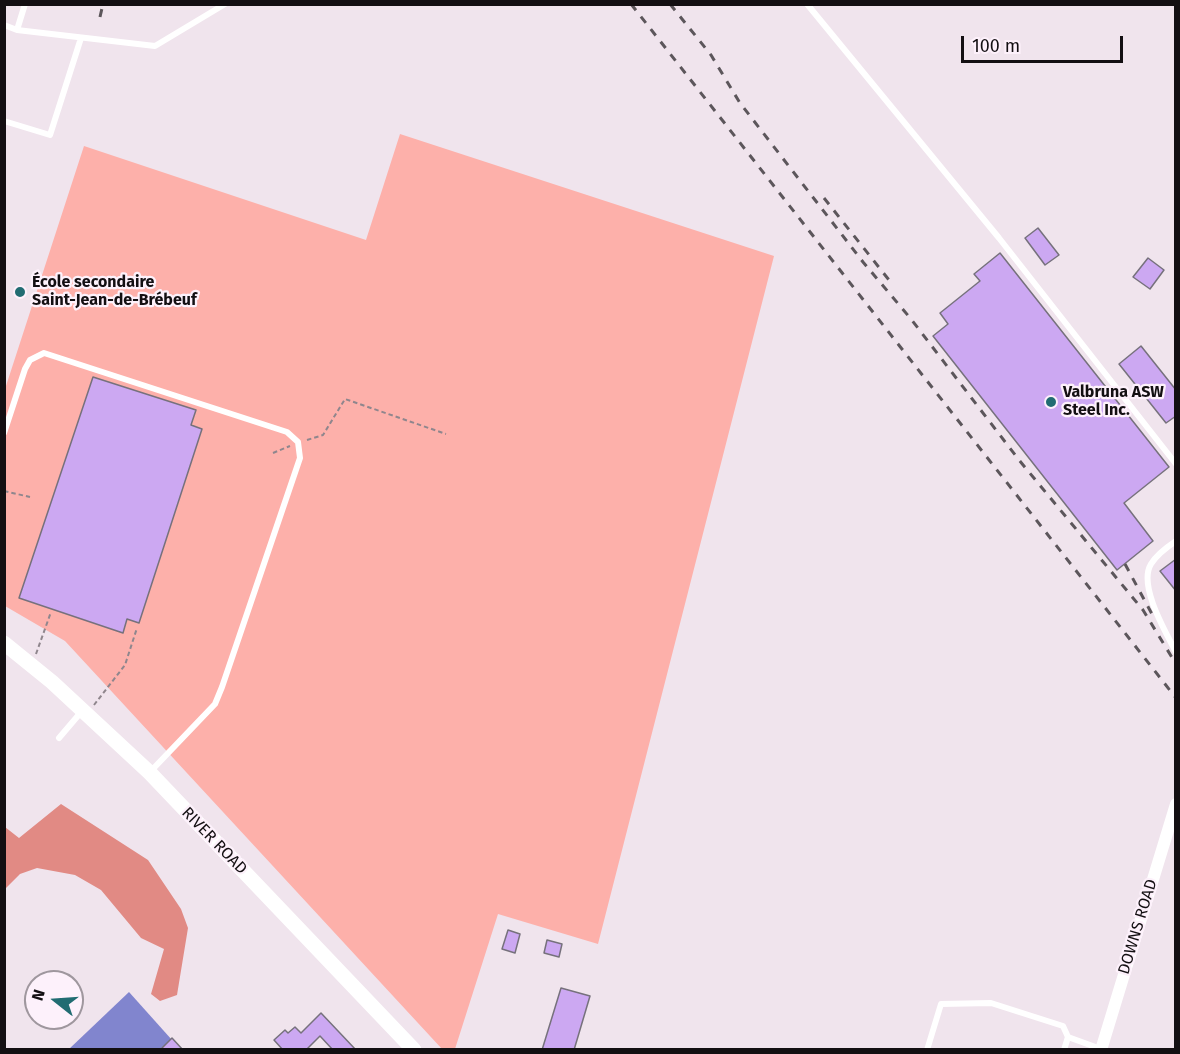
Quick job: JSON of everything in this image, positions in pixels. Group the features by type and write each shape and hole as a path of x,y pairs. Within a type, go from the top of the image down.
{"street":[{"name":"RIVER ROAD","path":"4,643 33,665 150,773 414,1050"},
{"name":"DOWNS ROAD","path":"1101,1049 1176,804"}],"lane":[{"path":"17,30 25,4"},
{"path":"4,25 17,30 155,46 225,4"},
{"path":"807,4 999,238 1176,464"},
{"path":"4,121 50,135 81,38"},
{"path":"4,433 25,369 30,360 44,353 287,432 298,442 300,458 215,704 150,773"},
{"path":"1176,541 1155,559 1147,578 1160,620 1176,652"},
{"path":"59,738 85,712"},
{"path":"927,1050 941,1004 991,1004 1051,1020 1064,1026 1068,1037 1064,1050"},
{"path":"1068,1037 1101,1049"}],"path":[{"path":"273,453 298,442 323,435 345,399 446,434"},
{"path":"4,491 30,497"},
{"path":"33,665 51,612"},
{"path":"85,712 124,665 137,628"}],"shaded area":[{"path":"400,134 774,256 598,944 498,914 455,1049 442,1049 65,641 5,606 5,389 84,146 366,240"},
{"path":"61,804 148,860 181,909 188,928 177,995 160,1001 151,994 164,949 141,938 101,890 75,875 37,868 20,874 5,889 5,827 19,838"}],"water":[{"path":"129,992 172,1040 160,1049 68,1050"}],"building":[{"path":"1038,228 1059,255 1045,265 1025,238"},
{"name":"Valbruna ASW Steel Inc.","path":"1000,253 1169,467 1124,503 1153,541 1117,570 933,336 948,324 940,313 980,281 974,274"},
{"path":"1148,258 1164,270 1150,289 1133,277"},
{"path":"1141,346 1176,390 1176,416 1166,423 1119,364"},
{"path":"93,377 196,410 191,425 202,429 139,623 127,619 123,633 19,598"},
{"path":"1176,559 1176,591 1160,571"},
{"path":"508,930 520,934 515,953 502,949"},
{"path":"547,940 562,944 559,957 544,953"},
{"path":"561,988 590,996 574,1050 542,1050"},
{"path":"321,1013 356,1050 333,1050 320,1036 306,1050 283,1050 274,1040 285,1030 288,1033 295,1027 301,1033"},
{"path":"172,1038 183,1050 160,1050"}],"railway":[{"path":"100,17 103,4"},
{"path":"631,4 1176,698"},
{"path":"670,4 711,55 740,103 863,262 911,319 1019,460 1143,610 1176,664"},
{"path":"824,198 889,280"},
{"path":"1125,564 1153,616"}],"place":[{"name":"École secondaire Saint-Jean-de-Brébeuf","path":"20,292"},
{"name":"Valbruna ASW Steel Inc.","path":"1051,402"}]}
